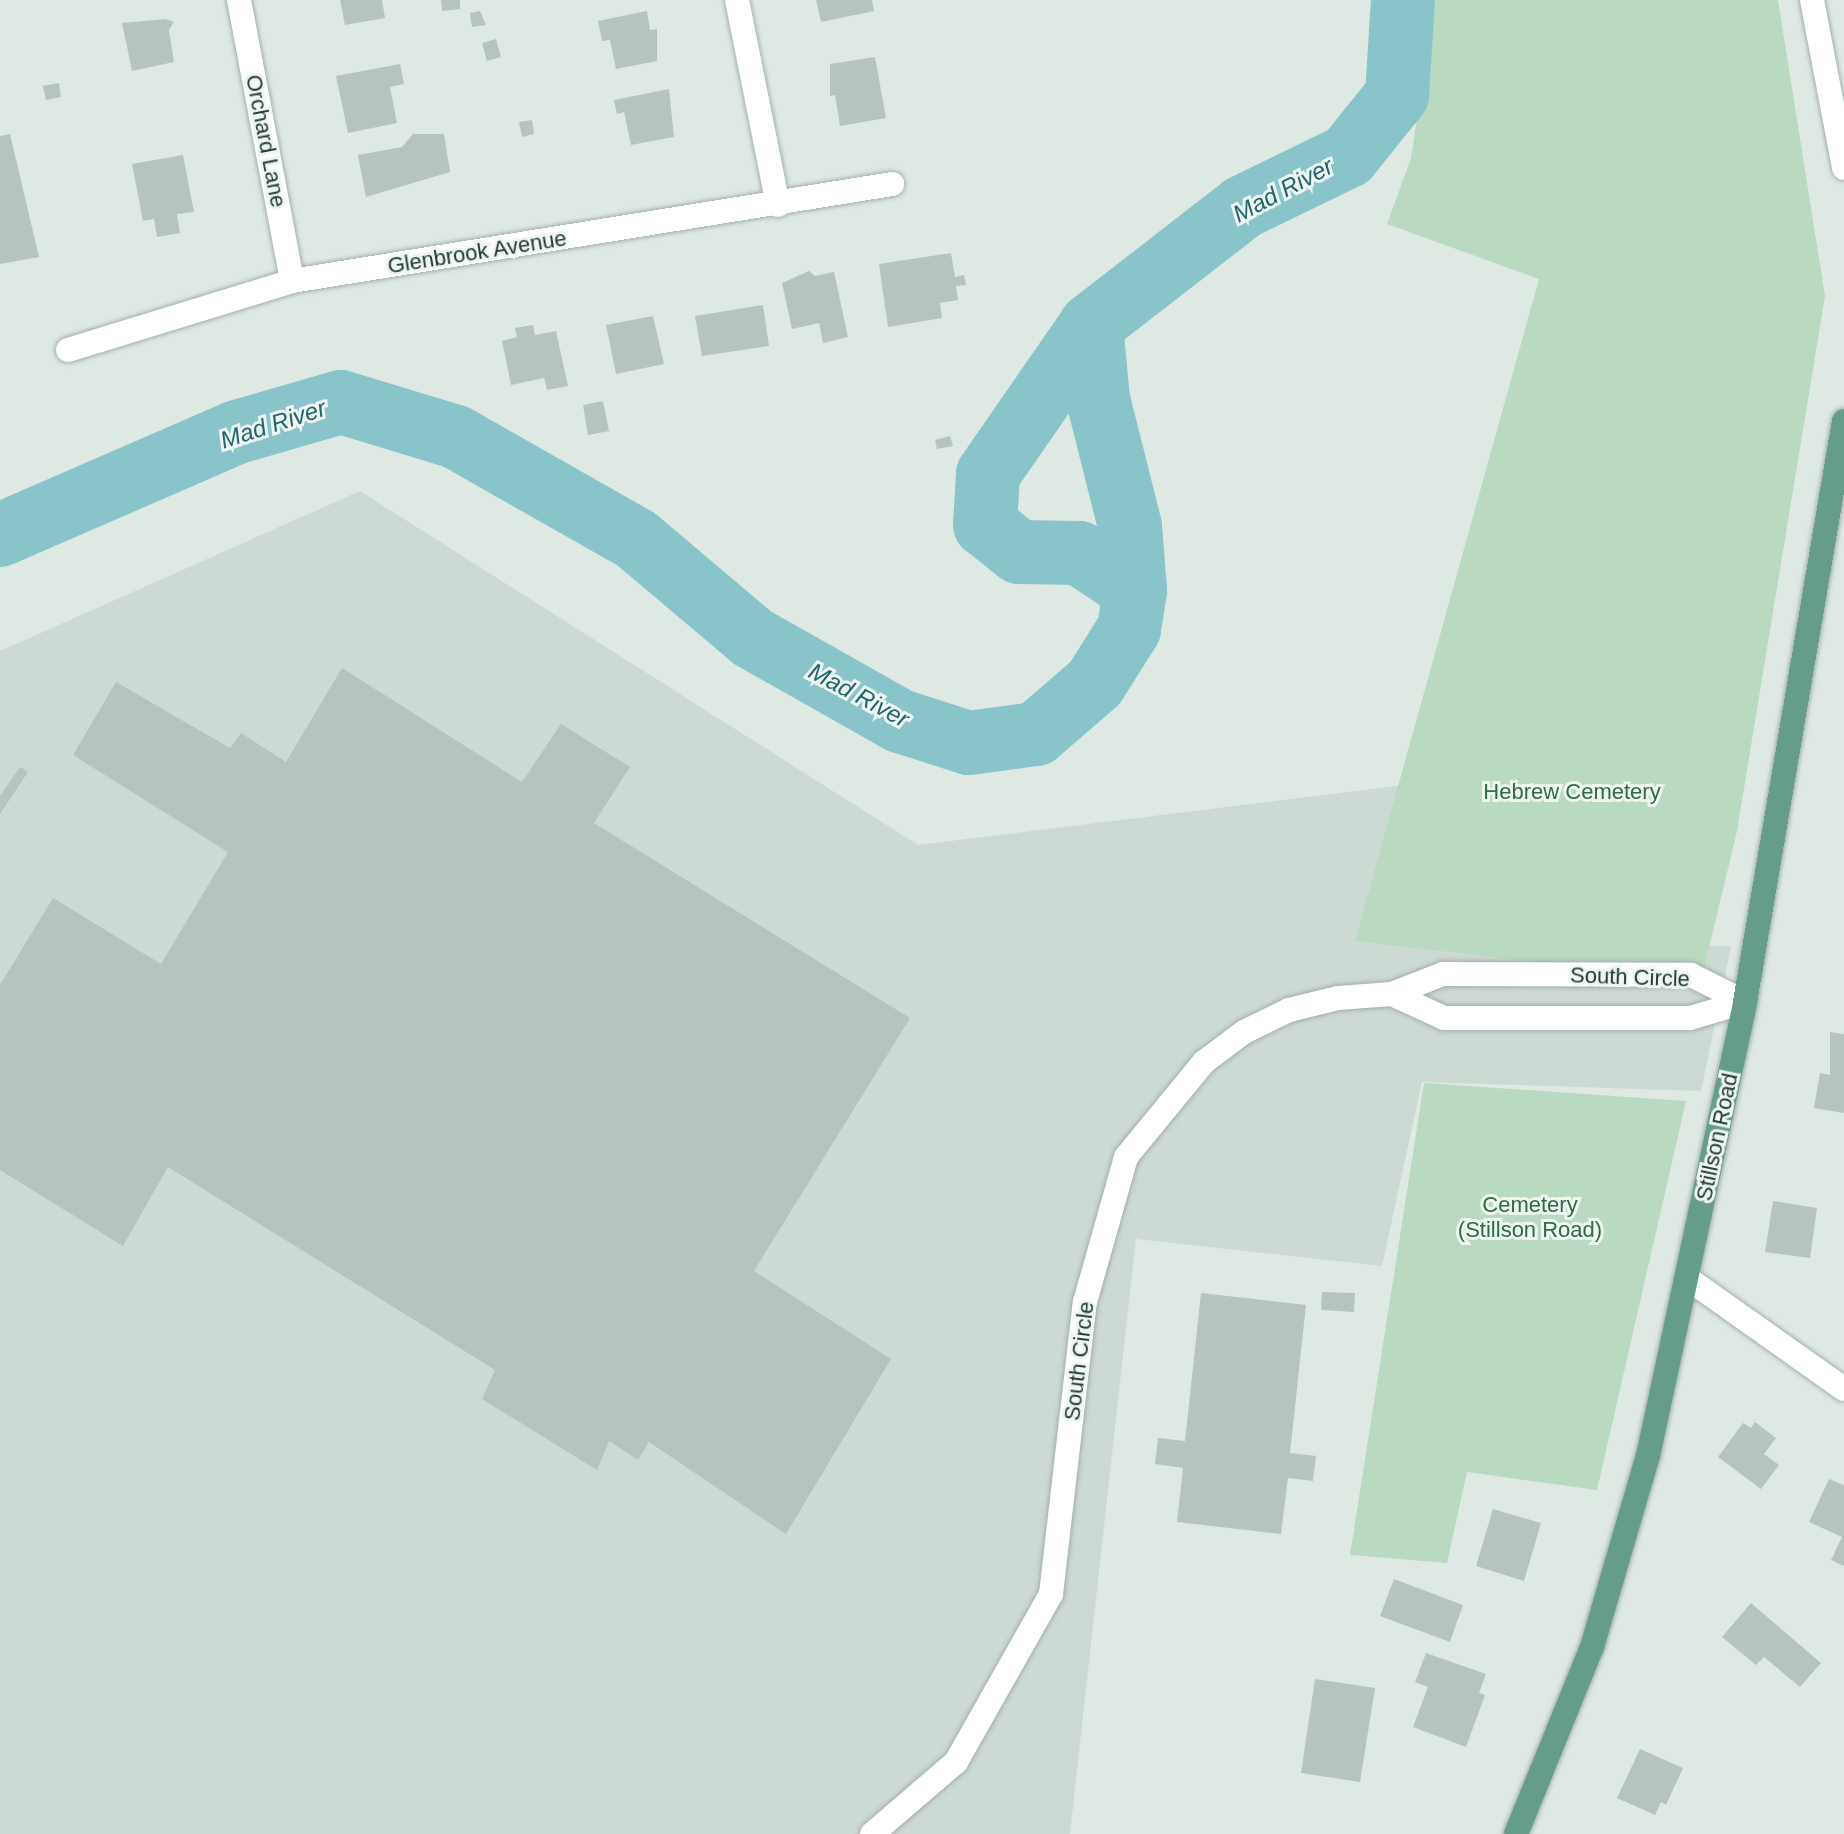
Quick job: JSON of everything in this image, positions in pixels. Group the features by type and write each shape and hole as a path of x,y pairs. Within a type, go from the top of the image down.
{"main road":[{"name":"Stillson Road","path":"1516,1834 1571,1704 1613,1582 1648,1456 1745,1002 1844,421"}],"street":[{"name":"Orchard Lane","path":"239,0 292,281"},
{"path":"737,0 778,205"},
{"path":"1812,0 1844,168"},
{"name":"Glenbrook Avenue","path":"68,350 292,281 778,205 892,184"},
{"name":"South Circle","path":"872,1834 956,1762 1051,1594 1085,1302 1126,1157 1204,1062 1244,1032 1289,1010 1338,998 1392,994 1443,974 1691,975 1745,1002"},
{"name":"South Circle","path":"1392,994 1444,1018 1690,1018 1745,1002"},
{"path":"1687,1278 1844,1389"}],"shaded area":[{"path":"360,491 918,845 1404,785 1389,940 1731,946 1701,1091 1422,1082 1382,1266 1136,1239 1070,1834 0,1834 0,651"}],"green space":[{"name":"Hebrew Cemetery","path":"1428,0 1778,0 1825,296 1737,831 1701,981 1355,941 1539,279 1387,224 1411,158 1428,47"},
{"name":"Cemetery (Stillson Road)","path":"1424,1083 1686,1101 1597,1490 1467,1472 1447,1563 1350,1555"}],"building":[{"path":"340,0 382,0 385,18 345,25"},
{"path":"441,0 460,0 460,9 442,11"},
{"path":"816,0 872,0 874,11 821,22"},
{"path":"480,11 486,25 472,27 470,13"},
{"path":"647,11 650,30 657,29 657,61 616,69 610,40 602,41 598,21"},
{"path":"166,19 174,22 169,30 174,62 132,71 122,23"},
{"path":"496,39 501,57 487,61 482,43"},
{"path":"875,57 886,118 840,126 835,95 830,96 830,64"},
{"path":"400,64 404,84 390,87 397,123 348,133 336,76"},
{"path":"59,83 61,97 46,100 43,86"},
{"path":"669,89 674,137 631,145 624,112 617,114 614,100"},
{"path":"532,120 534,134 522,137 519,122"},
{"path":"10,134 39,257 0,264 0,136"},
{"path":"413,134 444,134 450,172 366,197 358,155 402,147"},
{"path":"183,155 194,212 177,214 180,233 157,237 154,219 143,221 132,164"},
{"path":"951,253 955,277 964,275 966,285 956,286 958,300 940,303 942,318 888,327 879,264"},
{"path":"809,271 815,276 834,272 848,337 823,343 819,323 792,329 782,283"},
{"path":"763,305 769,346 702,356 695,316"},
{"path":"653,316 664,364 616,374 606,325"},
{"path":"533,325 535,335 556,331 568,386 547,390 544,378 511,385 502,341 517,337 515,328"},
{"path":"603,401 609,431 588,435 583,405"},
{"path":"950,436 953,446 937,449 935,440"},
{"path":"342,668 522,782 561,724 630,767 594,823 910,1018 754,1271 891,1359 786,1534 649,1442 638,1460 609,1441 597,1470 482,1399 495,1370 168,1167 123,1246 0,1170 0,985 53,898 161,964 228,852 73,755 116,682 230,748 241,733 286,762"},
{"path":"20,767 28,772 0,814 0,796"},
{"path":"1830,1032 1844,1034 1844,1113 1814,1108 1820,1073 1830,1075"},
{"path":"1773,1201 1817,1208 1810,1258 1765,1252"},
{"path":"1322,1292 1355,1293 1354,1312 1321,1310"},
{"path":"1201,1293 1306,1305 1290,1453 1316,1456 1313,1481 1288,1478 1281,1534 1177,1522 1183,1468 1155,1464 1158,1438 1185,1441"},
{"path":"1755,1422 1776,1438 1764,1454 1779,1465 1761,1489 1718,1457 1743,1423 1751,1428"},
{"path":"1829,1479 1844,1485 1844,1566 1831,1560 1842,1537 1809,1522"},
{"path":"1493,1509 1541,1523 1524,1581 1476,1566"},
{"path":"1394,1579 1463,1605 1450,1642 1380,1616"},
{"path":"1751,1603 1821,1663 1800,1687 1764,1657 1756,1665 1722,1637"},
{"path":"1426,1653 1486,1674 1479,1693 1485,1695 1466,1747 1413,1727 1428,1687 1415,1682"},
{"path":"1315,1679 1375,1688 1360,1782 1301,1773"},
{"path":"1640,1749 1683,1768 1666,1805 1661,1802 1655,1815 1617,1798"}],"waterway":[{"name":"Mad River","path":"0,535 237,432 341,402 456,437 637,540 753,638 900,721 969,743 1036,734 1095,683 1129,629 1135,590 1079,553 1019,552 985,525 988,474 1091,325 1243,207 1348,156 1397,95 1403,0"},
{"path":"1091,325 1098,399 1130,526 1135,590"}]}
